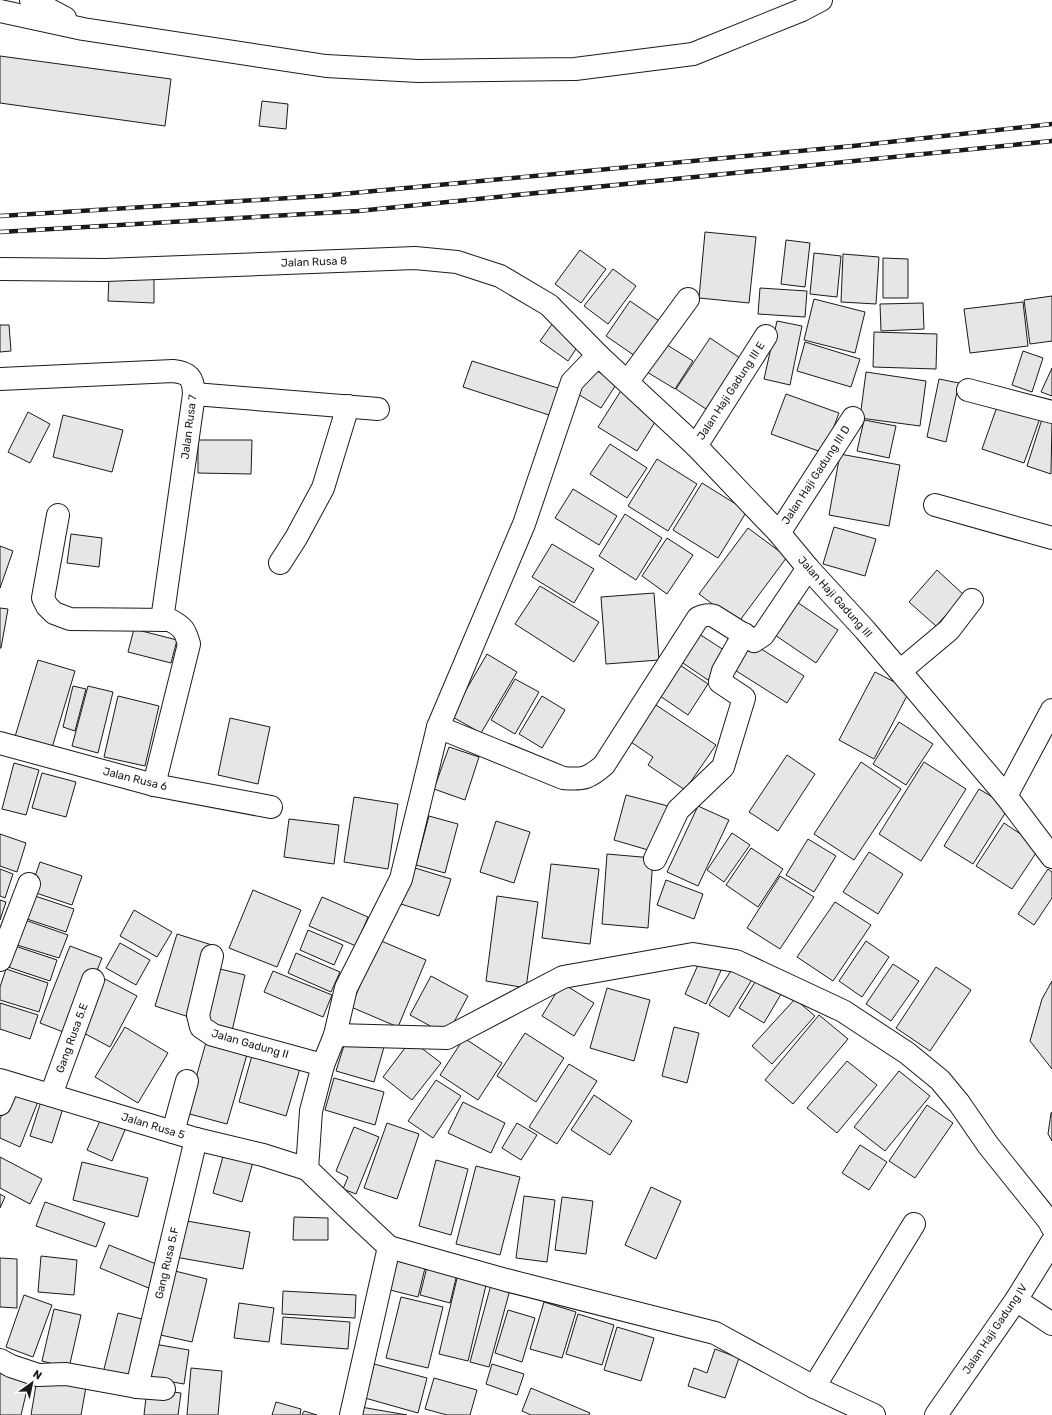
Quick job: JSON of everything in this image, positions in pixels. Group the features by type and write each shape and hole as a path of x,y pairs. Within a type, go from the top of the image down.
{"main road":[{"path":"31,0 83,29"},
{"path":"0,11 83,29 326,66 418,71 575,69 693,54 802,10 820,0"},
{"name":"Jalan Rusa 8","path":"0,269 105,270 415,258 457,262 500,276 549,305 598,354"},
{"path":"628,381 688,299"},
{"name":"Jalan Haji Gadung III E","path":"696,446 766,336"},
{"path":"598,354 572,382 524,524 438,727 402,879 346,988 335,1035 323,1064 311,1111 307,1169 389,1247 506,1280 715,1333 814,1387 874,1415"},
{"name":"Jalan Haji Gadung III","path":"598,354 696,446 779,533 808,568 865,630 1006,796 1052,857"},
{"name":"Jalan Rusa 7","path":"0,380 173,371 185,373 193,382 194,394 162,620"},
{"path":"968,390 1052,412"},
{"path":"194,394 378,409"},
{"path":"280,563 296,538 323,488 348,406"},
{"name":"Jalan Haji Gadung III D","path":"779,533 853,418"},
{"path":"935,505 1052,538"},
{"path":"58,515 43,598 47,606 54,613 70,619 170,620 179,625 185,631 189,644 154,785"},
{"path":"438,727 563,778 579,779 593,774 604,765 698,618 709,614 714,616 754,641 763,635 808,568"},
{"path":"900,671 949,630 972,600"},
{"path":"655,859 678,810 723,767 744,698 720,682 723,671 744,634"},
{"path":"1006,796 1052,710"},
{"name":"Jalan Rusa 6","path":"0,743 154,785 271,807"},
{"path":"0,960 28,884"},
{"path":"335,1035 447,1038 563,976 693,954 736,961 843,1011 907,1053 940,1080 959,1103 988,1145 1049,1222 1052,1228"},
{"name":"Jalan Gadung II","path":"212,956 198,1015 201,1027 213,1035 323,1064"},
{"name":"Gang Rusa 5.E","path":"50,1095 93,980"},
{"path":"0,1104 4,1081"},
{"name":"Jalan Rusa 5","path":"4,1081 196,1139 263,1155 307,1169"},
{"path":"173,1132 187,1081"},
{"name":"Gang Rusa 5.F","path":"138,1387 196,1139"},
{"path":"814,1387 914,1224"},
{"name":"Jalan Haji Gadung IV","path":"936,1415 1016,1300 1052,1242"},
{"path":"351,1415 389,1247"},
{"path":"1016,1300 1052,1324"},
{"path":"0,1360 12,1366 38,1374 66,1374 138,1387 164,1390"}],"building":[{"path":"0,56 171,79 165,126 0,103"},
{"path":"262,101 288,104 286,129 259,126"},
{"path":"705,232 756,237 749,303 699,298"},
{"path":"786,240 810,243 805,287 781,284"},
{"path":"580,250 606,269 581,303 555,284"},
{"path":"814,253 841,256 837,297 810,294"},
{"path":"843,254 879,257 876,304 841,302"},
{"path":"883,258 908,259 908,298 883,298"},
{"path":"613,269 636,286 608,324 584,306"},
{"path":"109,274 154,275 154,303 108,301"},
{"path":"760,288 807,291 805,317 758,314"},
{"path":"1052,296 1052,341 1030,344 1024,300"},
{"path":"814,299 865,312 855,353 804,340"},
{"path":"630,301 662,323 638,358 606,336"},
{"path":"1023,302 1028,346 970,353 964,309"},
{"path":"923,303 924,329 881,331 880,304"},
{"path":"555,320 582,340 568,361 540,341"},
{"path":"777,321 802,326 790,385 764,379"},
{"path":"0,325 9,325 11,351 0,352"},
{"path":"874,332 937,334 936,369 873,367"},
{"path":"710,338 740,358 706,409 676,389"},
{"path":"659,340 693,361 675,389 642,369"},
{"path":"805,342 860,359 851,387 797,371"},
{"path":"1023,351 1043,358 1032,392 1012,385"},
{"path":"472,361 561,389 552,416 463,387"},
{"path":"592,368 617,383 601,408 576,393"},
{"path":"1052,368 1052,396 1041,392"},
{"path":"866,372 926,381 920,426 860,418"},
{"path":"939,379 959,383 946,442 927,437"},
{"path":"622,389 660,414 637,451 598,427"},
{"path":"786,394 839,413 824,453 771,434"},
{"path":"998,404 1040,418 1024,463 982,449"},
{"path":"28,412 50,424 30,463 8,452"},
{"path":"63,415 123,430 112,472 53,457"},
{"path":"1043,416 1052,419 1051,474 1027,466"},
{"path":"864,420 896,426 889,458 857,451"},
{"path":"198,440 252,440 251,474 198,473"},
{"path":"610,444 647,468 627,498 590,474"},
{"path":"840,454 900,465 889,526 829,515"},
{"path":"657,459 697,484 668,531 628,506"},
{"path":"702,483 747,511 718,558 673,530"},
{"path":"573,489 617,516 599,545 555,518"},
{"path":"625,514 662,538 636,580 599,556"},
{"path":"834,527 876,539 865,576 823,564"},
{"path":"748,528 787,557 738,623 699,594"},
{"path":"71,534 102,538 99,567 67,563"},
{"path":"667,538 693,555 667,594 642,576"},
{"path":"552,544 594,569 574,603 532,577"},
{"path":"0,546 13,551 0,588"},
{"path":"937,570 964,595 936,626 909,602"},
{"path":"540,586 599,622 574,662 515,624"},
{"path":"654,593 659,660 606,664 601,597"},
{"path":"794,600 838,630 816,663 772,633"},
{"path":"0,608 8,609 1,648 0,648"},
{"path":"134,629 177,640 171,663 128,652"},
{"path":"696,632 727,652 708,680 677,659"},
{"path":"747,640 804,676 787,703 730,667"},
{"path":"487,654 517,672 481,733 451,716"},
{"path":"38,660 75,671 51,751 14,740"},
{"path":"677,663 708,684 688,715 657,694"},
{"path":"875,672 910,690 874,759 839,740"},
{"path":"515,679 539,692 515,734 491,720"},
{"path":"73,686 86,689 75,731 63,727"},
{"path":"88,686 113,692 98,753 72,746"},
{"path":"118,696 159,706 145,766 104,757"},
{"path":"542,696 565,710 542,748 519,734"},
{"path":"650,701 716,745 685,790 648,765 653,757 625,738"},
{"path":"230,718 270,727 258,784 218,775"},
{"path":"899,722 933,744 906,785 873,764"},
{"path":"449,747 479,757 465,800 434,789"},
{"path":"787,755 815,774 778,831 749,812"},
{"path":"861,762 901,789 854,860 814,834"},
{"path":"924,762 966,789 921,861 879,834"},
{"path":"14,763 39,770 26,815 2,809"},
{"path":"42,773 76,782 66,817 32,808"},
{"path":"979,789 1009,807 973,864 944,846"},
{"path":"626,795 668,806 655,852 614,840"},
{"path":"354,797 398,804 388,869 344,862"},
{"path":"698,806 729,820 698,886 667,872"},
{"path":"429,816 458,824 445,873 416,865"},
{"path":"289,819 339,825 334,864 284,857"},
{"path":"496,821 530,832 514,883 480,872"},
{"path":"1004,823 1040,847 1012,889 976,866"},
{"path":"732,833 750,845 724,882 707,870"},
{"path":"0,834 26,843 17,872 0,866"},
{"path":"808,839 836,856 814,892 786,875"},
{"path":"751,848 783,869 758,907 726,885"},
{"path":"869,852 903,874 878,914 843,892"},
{"path":"607,854 653,858 648,928 602,924"},
{"path":"40,862 82,876 72,905 30,891"},
{"path":"551,864 599,869 590,944 542,938"},
{"path":"412,867 451,879 439,916 401,904"},
{"path":"0,869 13,874 5,898 0,896"},
{"path":"1048,869 1052,872 1052,898 1034,925 1018,914"},
{"path":"780,876 814,897 780,949 747,928"},
{"path":"666,880 703,894 694,919 657,905"},
{"path":"253,890 301,910 277,967 229,948"},
{"path":"32,895 74,909 66,932 24,918"},
{"path":"497,896 538,902 526,988 486,981"},
{"path":"322,897 368,917 356,946 309,926"},
{"path":"0,900 6,902 0,920"},
{"path":"835,902 871,925 833,981 797,957"},
{"path":"134,910 172,932 157,957 120,936"},
{"path":"25,920 68,935 59,958 17,945"},
{"path":"308,930 343,945 334,965 300,950"},
{"path":"177,934 212,945 189,1017 155,1006"},
{"path":"379,940 426,960 398,1027 351,1007"},
{"path":"866,941 889,957 862,997 839,981"},
{"path":"120,943 150,960 136,985 106,968"},
{"path":"15,946 57,960 50,981 8,967"},
{"path":"70,946 102,958 71,1035 40,1023"},
{"path":"296,953 340,972 331,992 288,973"},
{"path":"702,956 723,966 706,1004 685,994"},
{"path":"893,964 919,981 891,1021 866,1004"},
{"path":"734,966 753,978 729,1017 709,1005"},
{"path":"936,967 971,990 930,1051 896,1028"},
{"path":"216,968 245,975 232,1031 203,1024"},
{"path":"6,969 48,983 39,1012 0,1000 0,987"},
{"path":"273,971 332,995 323,1017 264,992"},
{"path":"760,974 784,989 764,1023 739,1008"},
{"path":"431,976 468,996 447,1035 410,1015"},
{"path":"105,979 137,996 110,1047 78,1030"},
{"path":"1052,981 1052,1069 1030,1041 1042,999"},
{"path":"562,983 594,1003 574,1036 542,1016"},
{"path":"607,988 650,1000 634,1061 590,1048"},
{"path":"795,999 815,1016 772,1064 752,1046"},
{"path":"0,1003 38,1015 30,1039 0,1029"},
{"path":"819,1015 848,1039 793,1104 765,1080"},
{"path":"125,1027 168,1053 138,1103 95,1077"},
{"path":"674,1027 699,1033 687,1083 662,1076"},
{"path":"525,1033 564,1058 536,1102 497,1076"},
{"path":"347,1036 384,1047 374,1082 336,1071"},
{"path":"464,1038 502,1063 478,1100 440,1075"},
{"path":"207,1039 248,1051 227,1124 186,1113"},
{"path":"411,1040 441,1063 412,1100 383,1077"},
{"path":"253,1052 301,1065 286,1116 239,1102"},
{"path":"847,1061 877,1085 837,1133 807,1108"},
{"path":"569,1064 597,1081 557,1144 529,1127"},
{"path":"899,1071 930,1096 885,1151 854,1127"},
{"path":"334,1078 384,1092 375,1125 325,1110"},
{"path":"436,1080 461,1096 433,1138 408,1121"},
{"path":"13,1088 39,1099 20,1147 0,1138 0,1119"},
{"path":"594,1095 632,1121 610,1155 571,1130"},
{"path":"42,1098 64,1105 52,1143 30,1136"},
{"path":"463,1102 505,1123 491,1153 448,1133"},
{"path":"927,1105 953,1123 915,1178 889,1161"},
{"path":"1052,1112 1052,1141 1048,1134"},
{"path":"103,1114 127,1125 112,1161 87,1150"},
{"path":"387,1123 419,1134 397,1199 364,1188"},
{"path":"517,1123 537,1135 521,1160 502,1148"},
{"path":"354,1127 379,1137 356,1194 343,1189 348,1177 336,1171"},
{"path":"860,1145 887,1162 869,1190 842,1173"},
{"path":"225,1149 254,1158 242,1202 213,1193"},
{"path":"0,1157 42,1179 30,1204 0,1188"},
{"path":"436,1160 468,1169 451,1235 419,1226"},
{"path":"82,1162 148,1178 138,1217 73,1200"},
{"path":"476,1166 520,1177 500,1255 456,1244"},
{"path":"651,1187 681,1201 656,1259 625,1245"},
{"path":"0,1194 5,1197 0,1208"},
{"path":"524,1196 555,1200 547,1262 516,1258"},
{"path":"562,1197 593,1201 586,1254 555,1250"},
{"path":"45,1202 105,1223 96,1247 36,1226"},
{"path":"294,1217 328,1218 328,1240 293,1240"},
{"path":"181,1220 250,1232 243,1269 175,1257"},
{"path":"109,1245 161,1266 151,1289 100,1268"},
{"path":"41,1256 77,1260 74,1295 38,1292"},
{"path":"0,1258 17,1259 17,1308 0,1307"},
{"path":"393,1260 425,1268 418,1297 386,1289"},
{"path":"427,1267 457,1274 450,1303 420,1295"},
{"path":"171,1270 207,1279 192,1342 156,1334"},
{"path":"458,1274 487,1281 468,1361 439,1354"},
{"path":"492,1281 511,1286 489,1367 470,1362"},
{"path":"283,1291 356,1295 355,1318 282,1314"},
{"path":"24,1295 52,1305 33,1357 6,1347"},
{"path":"401,1297 443,1307 428,1368 386,1358"},
{"path":"544,1302 576,1312 562,1358 530,1349"},
{"path":"239,1303 274,1308 269,1342 234,1338"},
{"path":"54,1309 81,1315 69,1368 42,1361"},
{"path":"508,1310 535,1318 522,1362 495,1353"},
{"path":"118,1313 150,1321 134,1381 103,1373"},
{"path":"578,1314 614,1325 602,1365 566,1354"},
{"path":"283,1317 350,1322 348,1349 281,1344"},
{"path":"617,1327 654,1338 641,1381 604,1370"},
{"path":"154,1344 189,1350 184,1384 149,1378"},
{"path":"715,1349 739,1358 725,1398 688,1386 694,1368 707,1373"},
{"path":"374,1364 427,1378 418,1413 365,1398"},
{"path":"492,1364 524,1374 517,1395 486,1384"},
{"path":"191,1368 222,1371 218,1415 187,1415"},
{"path":"0,1369 30,1377 21,1415 0,1415"},
{"path":"434,1378 477,1390 470,1415 447,1415 425,1409"},
{"path":"37,1379 86,1387 81,1415 31,1415"},
{"path":"531,1388 590,1413 589,1415 531,1415 522,1411"},
{"path":"147,1389 181,1393 178,1415 144,1415"},
{"path":"276,1402 301,1409 300,1415 272,1415"},
{"path":"361,1407 407,1415 360,1415"},
{"path":"304,1411 317,1415 302,1415"}],"railway":[{"path":"0,216 321,196 853,146 1052,124"},
{"path":"0,232 358,211 1052,141"}]}
